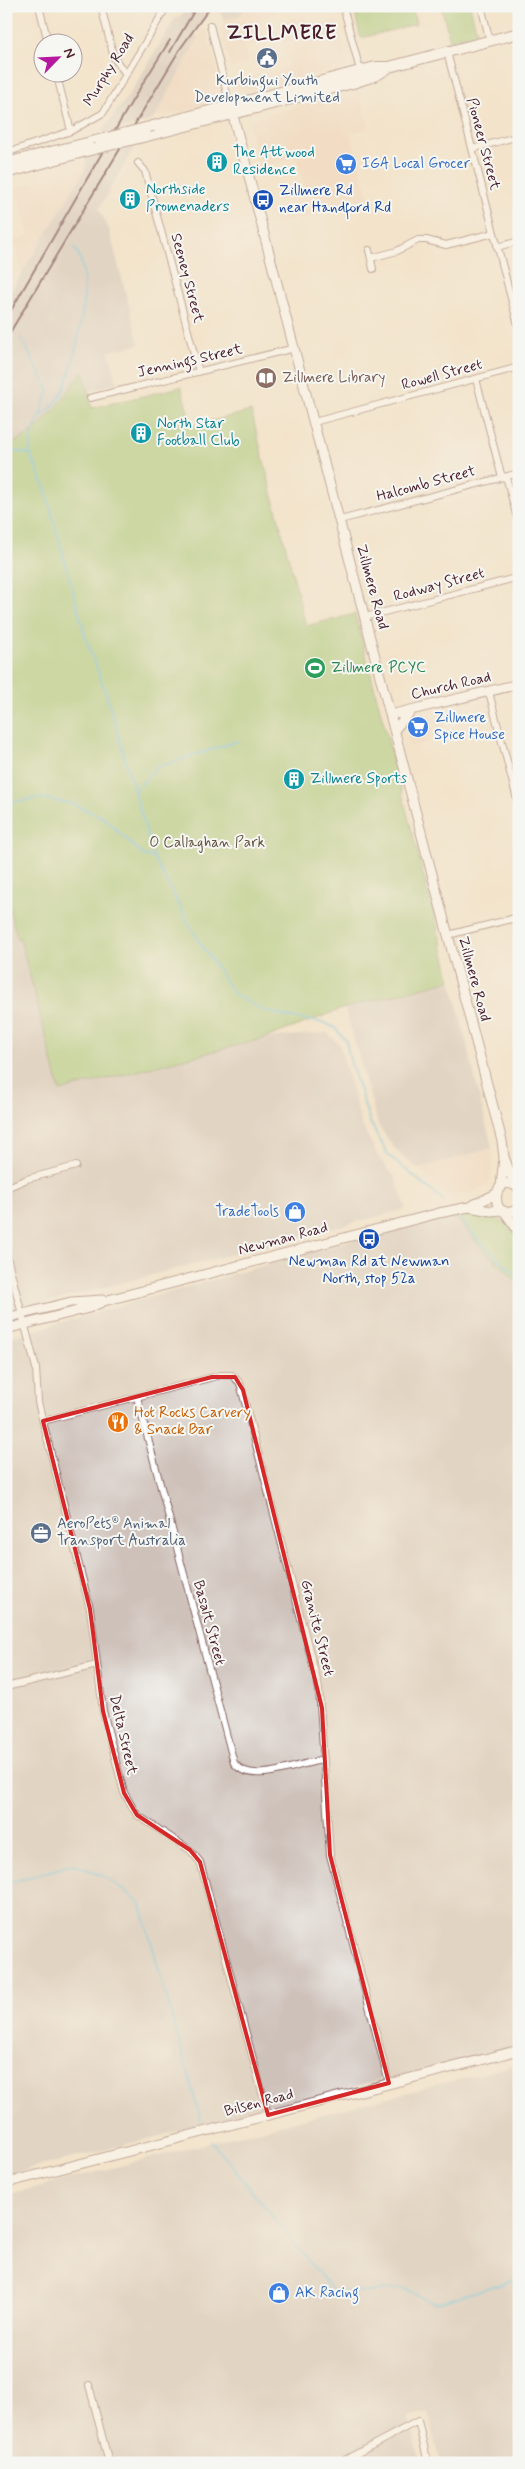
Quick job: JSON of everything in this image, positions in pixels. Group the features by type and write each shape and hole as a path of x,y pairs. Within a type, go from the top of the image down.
{"main road":[{"path":"6,163 147,136 361,76 375,68 389,67 519,34"},
{"path":"6,172 153,126 231,111"},
{"name":"Zillmere Road","path":"231,111 340,520 504,1157 517,1187"},
{"name":"Church Road","path":"390,715 519,684"},
{"path":"394,730 412,710"},
{"name":"Zillmere Road","path":"498,1190 504,1157"},
{"path":"517,1187 508,1184 498,1190 496,1202 519,1232"},
{"name":"Newman Road","path":"6,1318 71,1302 104,1300 469,1207 498,1190"},
{"name":"Newman Road","path":"469,1207 512,1212 519,1208"},
{"name":"Newman Road","path":"6,1329 89,1308 104,1300"},
{"name":"Bilsen Road","path":"6,2183 519,2050"}],"street":[{"path":"39,6 46,32"},
{"path":"101,6 114,58 126,74"},
{"name":"Murphy Road","path":"6,153 71,131 103,113 167,6"},
{"path":"343,6 361,76"},
{"path":"481,6 490,41"},
{"name":"Zillmere Road","path":"210,25 231,111"},
{"name":"Pioneer Street","path":"447,52 519,329"},
{"path":"59,82 71,131"},
{"path":"472,149 519,136"},
{"name":"Seeney Street","path":"138,163 145,172 199,372"},
{"path":"370,258 396,251 418,240 426,240 442,245 494,233"},
{"path":"497,247 519,241"},
{"path":"369,250 373,269"},
{"name":"Jennings Street","path":"90,398 295,348"},
{"name":"Rowell Street","path":"314,422 519,367"},
{"path":"476,379 501,474 507,480 519,525"},
{"name":"Halcomb Street","path":"340,520 519,473"},
{"name":"Rodway Street","path":"365,617 519,577"},
{"path":"489,692 519,807"},
{"path":"448,936 519,918"},
{"path":"6,1188 27,1179 76,1166"},
{"name":"Delta Street","path":"6,1253 37,1373 37,1397 90,1609 106,1723 128,1803 136,1815 194,1854 202,1866 268,2115"},
{"name":"Granite Street","path":"43,1422 225,1374 232,1376 240,1383 319,1688 330,1855 390,2084"},
{"name":"Basalt Street","path":"137,1397 234,1764 246,1773 257,1775 304,1762 324,1760"},
{"path":"6,1687 97,1665"},
{"path":"89,2385 110,2463"},
{"path":"339,2463 418,2421 428,2463"}],"highlighted area":[{"path":"212,1377 235,1377 243,1390 322,1708 330,1855 389,2083 268,2115 200,1862 190,1850 137,1815 124,1793 103,1711 90,1609 43,1421"}],"shaded area":[{"path":"187,6 246,6 240,15 224,20 220,13 213,9 195,33 198,38 155,118 103,134 102,131 131,92 175,19 182,14"},
{"path":"246,6 274,6 276,14 258,19 264,42 244,47 248,62 231,69 221,30 224,20 240,15"},
{"path":"305,15 309,27 336,20 347,63 345,67 245,92 237,89 234,81 289,67 278,23"},
{"path":"207,30 223,95 221,99 218,102 155,118 201,31"},
{"path":"359,90 369,128 351,133 369,200 275,225 273,219 310,210 317,205 312,188 305,190 296,157 259,167 248,122 251,119"},
{"path":"136,144 99,209 109,229 139,344 109,352 117,383 88,391 82,372 40,427 18,442 6,446 6,299 85,170 86,157"},
{"path":"85,170 22,272 14,241 29,236 16,187"},
{"path":"442,714 448,737 409,747 405,725"},
{"path":"6,897 17,938 20,938 60,1091 265,1038 327,1033 339,1044 362,1126 381,1161 395,1177 406,1209 6,1313"},
{"path":"451,980 492,1148 418,1169 395,1149 378,1125 345,1008"},
{"path":"492,1148 493,1164 490,1180 484,1187 472,1192 449,1197 418,1169"},
{"path":"452,1212 484,1251 506,1270 519,1285 519,2045 6,2175 6,1338"},
{"path":"519,2064 519,2463 441,2463 428,2412 408,2417 420,2463 6,2463 6,2195"}],"green space":[{"path":"353,6 412,6 416,24 361,38"},
{"path":"441,6 470,6 477,33 450,40"},
{"name":"O Callaghan Park","path":"83,371 92,408 181,387 192,426 251,411 306,626 355,614 451,980 345,1008 265,1038 60,1091 20,938 18,939 6,897 6,446 19,440 41,424"},
{"path":"470,1213 488,1216 500,1221 509,1226 515,1234 519,1255 519,1285 506,1270 484,1251 454,1215"}],"waterway":[{"path":"41,417 54,405 63,391 78,339 84,297 80,260 74,248"},
{"path":"21,338 49,391 31,438 30,454 45,488 86,639 105,690 154,858"},
{"path":"6,454 14,451 30,454"},
{"path":"134,792 157,767 238,741"},
{"path":"6,803 40,798 73,804 104,818 143,855 154,858 192,930 234,994 262,1010 288,1017 325,1023 335,1028 346,1041 351,1064 370,1122 388,1155 444,1201"},
{"path":"459,1218 484,1246 519,1277"},
{"path":"6,1884 74,1864 105,1877 140,1902 201,2121"},
{"path":"212,2142 333,2291 368,2292 403,2288 435,2304 519,2278"}],"railway":[{"path":"170,52 197,6"},
{"path":"6,339 180,49 211,6"},
{"path":"6,319 132,101 170,40"}],"place":[{"name":"Kurbingui Youth Development Limited","path":"267,58"},
{"name":"The Attwood Residence","path":"217,162"},
{"name":"IGA Local Grocer","path":"346,164"},
{"name":"Northside Promenaders","path":"130,199"},
{"name":"Zillmere Rd near Handford Rd","path":"263,200"},
{"name":"Zillmere Library","path":"266,378"},
{"name":"North Star Football Club","path":"141,433"},
{"name":"Zillmere PCYC","path":"315,668"},
{"name":"Zillmere Spice House","path":"418,727"},
{"name":"Zillmere Sports","path":"294,779"},
{"name":"TradeTools","path":"295,1212"},
{"name":"Newman Rd at Newman North, stop 52a","path":"369,1239"},
{"name":"Hot Rocks Carvery & Snack Bar","path":"118,1422"},
{"name":"AeroPets® Animal Transport Australia","path":"41,1533"},
{"name":"AK Racing","path":"279,2293"}],"district":[{"name":"ZILLMERE","path":"282,33"}]}
